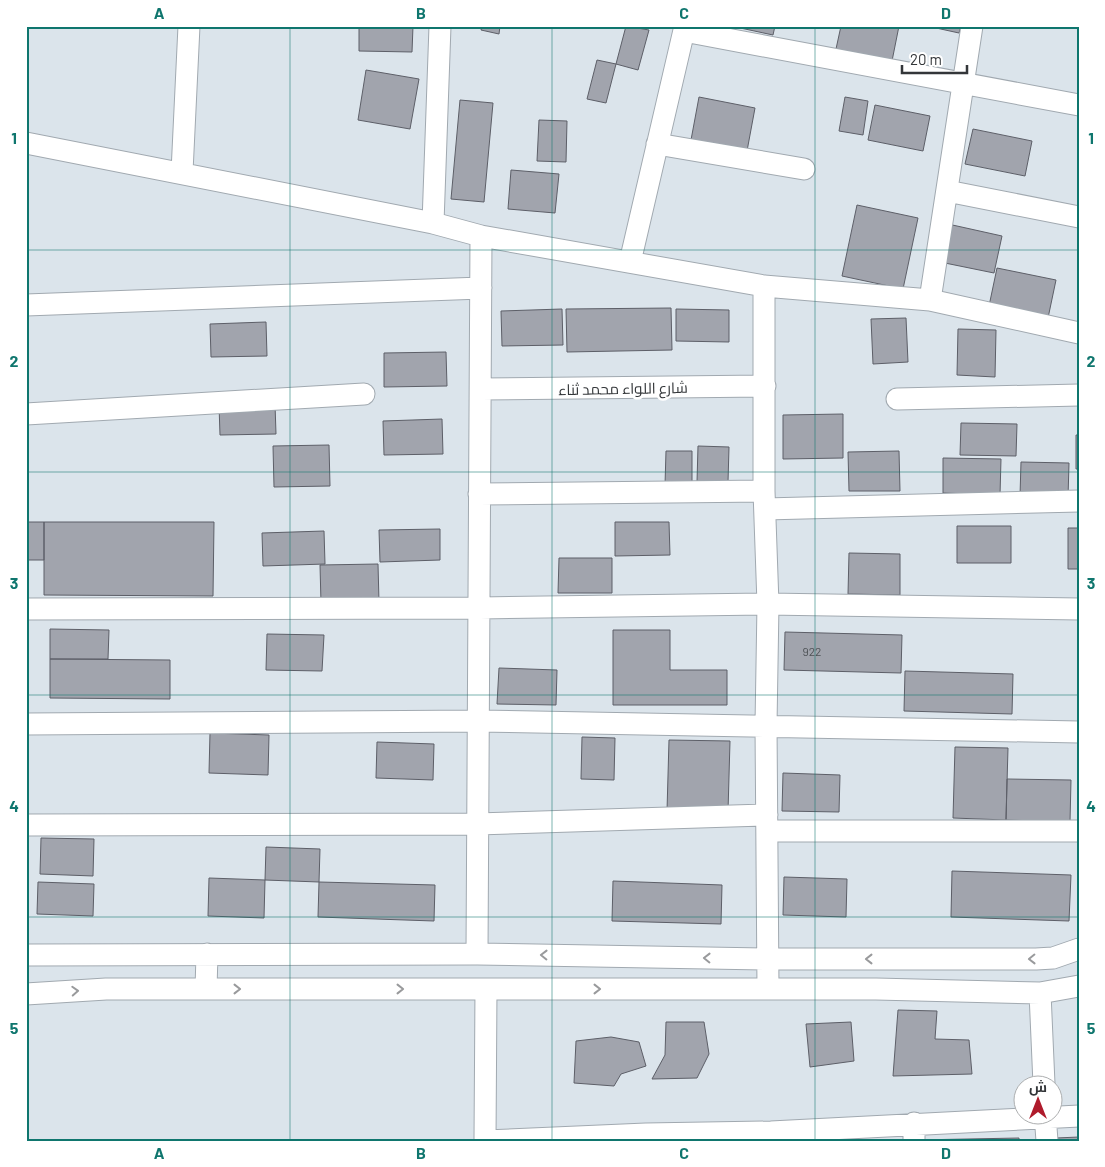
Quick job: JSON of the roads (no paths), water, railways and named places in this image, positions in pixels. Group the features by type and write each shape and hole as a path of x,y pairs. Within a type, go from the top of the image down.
{"street":[{"path":"182,172 189,26"},
{"path":"433,223 440,26"},
{"path":"930,300 972,26"},
{"path":"630,262 684,29 1079,105"},
{"path":"26,143 182,172 433,223 481,236 764,286 930,300 1079,333"},
{"path":"657,144 804,169"},
{"path":"947,191 1079,217"},
{"path":"477,954 481,236"},
{"path":"764,286 765,500 768,604 766,725 768,989"},
{"path":"26,305 481,288"},
{"name":"شارع اللواء محمد ثناء","path":"481,389 765,386"},
{"path":"26,414 364,394"},
{"path":"898,399 1079,394"},
{"path":"479,494 765,500 1079,501"},
{"path":"26,609 480,608 768,604 1079,609"},
{"path":"26,724 478,722 766,725 1079,732"},
{"path":"26,825 768,823 1079,831"},
{"path":"26,955 477,954 768,959 1036,959 1053,958 1079,949"},
{"path":"206,989 207,954"},
{"path":"26,994 106,989 768,989 1040,993 1079,986"},
{"path":"486,989 485,1140 771,1137 914,1132 1012,1120"},
{"path":"1040,993 1044,1074"},
{"path":"1062,1116 1079,1116"},
{"path":"1046,1124 1047,1141"}]}
